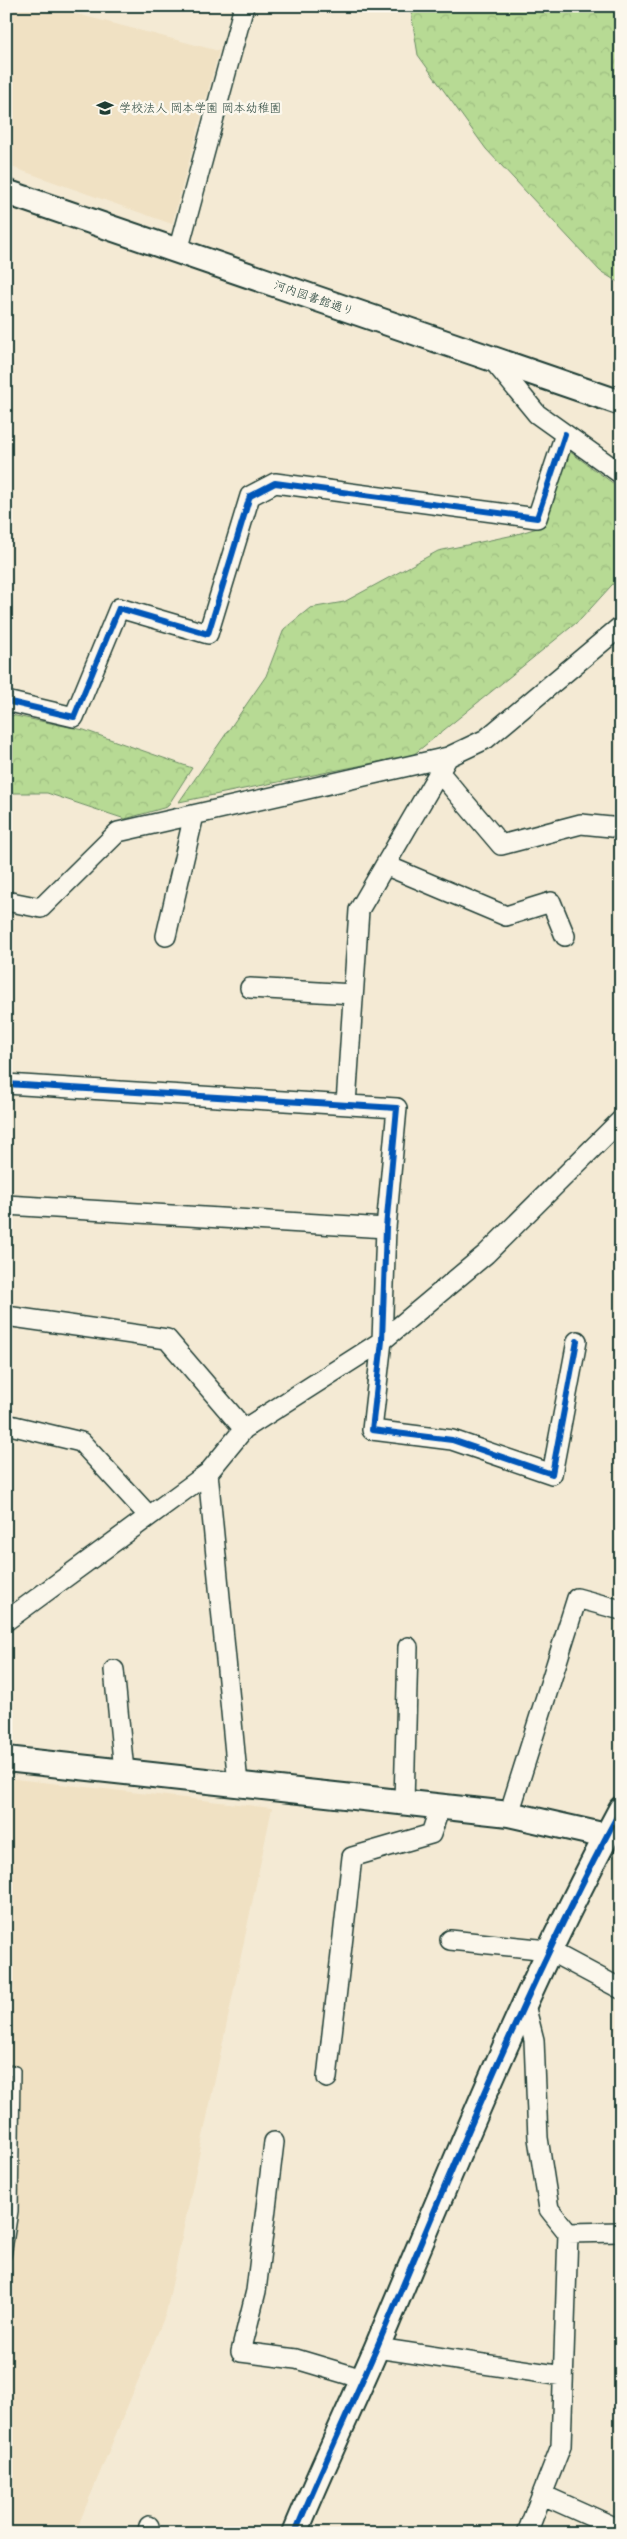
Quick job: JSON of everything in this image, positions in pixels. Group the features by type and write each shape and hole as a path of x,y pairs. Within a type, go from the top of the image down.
{"street":[{"path":"178,251 244,6"},
{"name":"河内図書館通り","path":"6,192 621,403"},
{"path":"490,358 536,414 621,474"},
{"path":"6,701 74,718 119,608 208,634 250,496 275,483 537,518 565,434"},
{"path":"6,900 41,908 118,832 444,765 486,739 621,626"},
{"path":"444,765 500,845 581,824 621,828"},
{"path":"346,1104 359,910 444,765"},
{"path":"166,936 194,815"},
{"path":"384,866 506,916 551,902 565,936"},
{"path":"250,988 353,994"},
{"path":"6,1084 397,1108 386,1228 382,1341 372,1430 452,1440 552,1474 577,1341"},
{"path":"6,1621 208,1473 244,1429 382,1341 486,1254 621,1120"},
{"path":"6,1205 386,1228"},
{"path":"6,1316 167,1339 244,1429"},
{"path":"6,1424 81,1442 149,1516"},
{"path":"208,1473 238,1784"},
{"path":"510,1814 577,1598 621,1610"},
{"path":"404,1803 408,1647"},
{"path":"114,1670 124,1772"},
{"path":"6,1757 124,1772 510,1814 614,1837"},
{"path":"327,2078 352,1857 431,1834 440,1807"},
{"path":"294,2533 363,2379 454,2161 524,2001 548,1950 614,1837 621,1809"},
{"path":"450,1940 548,1950 621,1989"},
{"path":"524,2001 534,2040 538,2138 549,2209 568,2233 561,2446 527,2533"},
{"path":"274,2142 256,2291 242,2352 296,2359 363,2379"},
{"path":"568,2233 621,2232"},
{"path":"376,2348 563,2376"},
{"path":"543,2495 621,2530"}],"lane":[{"path":"6,2070 15,2071 13,2211 6,2256"}],"shaded area":[{"name":"学校法人 岡本学園 岡本幼稚園","path":"6,6 46,6 219,51 172,224 6,165"},
{"path":"6,1778 272,1808 166,2313 75,2533 6,2533"}],"green space":[{"path":"410,6 621,6 621,284 600,271 486,149 418,55"},
{"path":"569,451 621,489 621,575 581,619 413,755 179,802 266,676 284,629 310,608 344,602 438,551 514,535 544,526"},
{"path":"6,714 84,730 192,768 167,807 125,819 47,793 6,793"}],"cycle path":[{"path":"6,701 74,717 119,608 208,634 250,496 275,483 537,518 565,434"},
{"path":"6,1084 397,1108 386,1228 382,1341 372,1430 452,1440 552,1474 577,1341"},
{"path":"295,2533 523,2008 554,1941 621,1809"}],"place":[{"name":"学校法人 岡本学園 岡本幼稚園","path":"105,108"}]}
